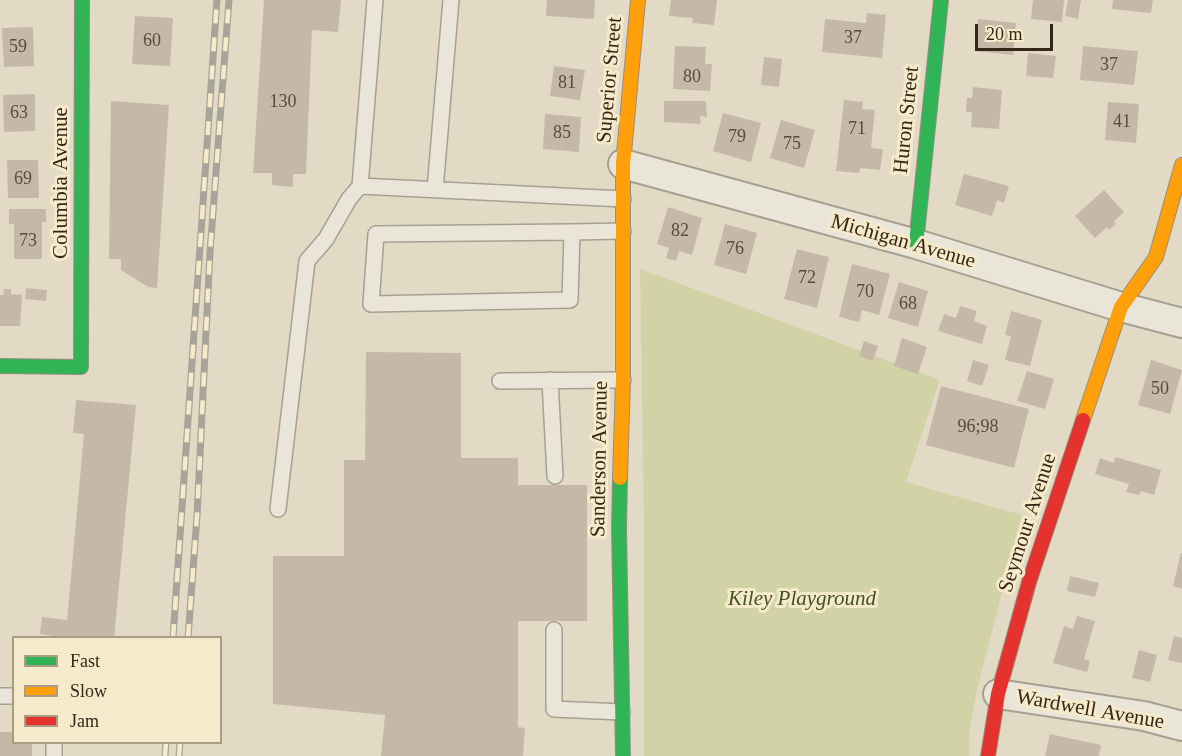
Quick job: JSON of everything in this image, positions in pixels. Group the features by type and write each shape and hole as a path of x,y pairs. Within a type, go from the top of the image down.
{"street":[{"name":"Columbia Avenue","path":"0,366 81,367 82,0"},
{"name":"Superior Street","path":"623,164 638,0"},
{"name":"Huron Street","path":"915,244 940,0"},
{"name":"Sanderson Avenue","path":"623,164 623,380 619,528 623,756"},
{"name":"Michigan Avenue","path":"623,164 915,244 1121,307 1182,323"},
{"name":"Seymour Avenue","path":"988,756 998,694 1029,582 1121,307 1156,257 1182,165"},
{"name":"Wardwell Avenue","path":"998,694 1144,716 1182,726"}],"lane":[{"path":"278,508 307,261 326,238 349,199 360,186 375,0"},
{"path":"435,190 451,0"},
{"path":"360,186 623,199"},
{"path":"572,232 570,300 371,304 376,234 623,231"},
{"path":"550,380 555,476"},
{"path":"500,381 623,380"},
{"path":"554,630 554,709 622,712"}],"green space":[{"name":"Kiley Playground","path":"640,269 940,380 906,482 1022,515 978,686 969,733 969,756 644,756 644,530"}],"building":[{"path":"264,0 341,0 338,32 312,30 306,174 293,174 293,187 272,185 272,173 253,173"},
{"path":"547,0 595,0 594,19 546,16"},
{"path":"671,0 717,0 714,25 692,23 693,18 669,16"},
{"path":"1033,0 1064,0 1062,22 1031,19"},
{"path":"1068,0 1081,0 1078,19 1065,16"},
{"path":"1113,0 1153,0 1151,13 1112,9"},
{"path":"867,13 886,15 882,58 822,52 825,19 866,23"},
{"path":"135,16 173,18 170,66 132,64"},
{"path":"978,19 1016,23 1013,55 975,51"},
{"path":"33,27 34,66 4,67 2,28"},
{"path":"675,46 706,47 705,64 712,64 710,91 673,89"},
{"path":"1083,46 1138,51 1134,85 1080,80"},
{"path":"1028,53 1056,56 1053,78 1026,76"},
{"path":"764,57 782,59 779,87 761,85"},
{"path":"554,66 585,70 580,100 550,96"},
{"path":"973,87 1002,90 999,129 971,127 972,112 966,112 967,98 972,98"},
{"path":"35,94 35,131 4,132 3,95"},
{"path":"844,100 863,102 862,109 875,110 871,148 883,149 880,170 860,168 859,173 836,171"},
{"path":"111,101 169,105 157,288 148,287 121,270 121,259 109,259"},
{"path":"664,101 706,101 707,117 700,116 701,124 664,122"},
{"path":"1108,102 1139,104 1136,143 1105,140"},
{"path":"723,113 761,123 751,162 713,151"},
{"path":"545,114 581,117 579,152 543,149"},
{"path":"781,120 815,130 804,168 770,158"},
{"path":"7,160 38,160 39,198 8,198"},
{"path":"964,174 1009,186 1004,203 997,200 992,216 955,205"},
{"path":"1104,190 1124,212 1114,221 1116,224 1109,230 1107,227 1095,238 1075,216"},
{"path":"668,207 702,218 692,255 679,251 676,261 666,258 669,248 657,244"},
{"path":"9,209 46,209 46,222 42,222 42,259 14,259 14,224 9,224"},
{"path":"725,224 757,233 746,274 714,265"},
{"path":"797,249 829,257 817,308 784,299"},
{"path":"852,264 890,274 879,315 862,310 859,322 839,317"},
{"path":"899,282 928,291 918,327 888,318"},
{"path":"26,288 47,290 46,301 25,299"},
{"path":"4,289 11,289 11,294 22,295 20,326 0,326 0,295 3,295"},
{"path":"960,306 977,311 974,321 987,326 982,344 938,331 944,314 956,318"},
{"path":"1011,311 1042,320 1030,366 1005,360 1011,336 1005,335"},
{"path":"902,338 927,347 918,374 894,366"},
{"path":"864,341 878,346 873,361 859,356"},
{"path":"366,352 461,353 461,458 518,458 518,485 587,485 587,621 518,621 518,727 525,728 523,756 381,756 385,715 273,704 273,556 344,556 344,460 365,460"},
{"path":"973,360 989,365 982,386 967,381"},
{"path":"1151,360 1182,370 1170,414 1138,405"},
{"path":"1027,371 1054,379 1045,409 1017,401"},
{"path":"941,386 1029,409 1014,468 926,445"},
{"path":"76,400 136,405 114,636 40,634 42,617 67,620 84,434 73,433"},
{"path":"1115,457 1161,470 1154,495 1141,491 1139,495 1126,492 1129,484 1095,474 1100,458 1114,463"},
{"path":"1182,553 1182,589 1173,586"},
{"path":"1070,576 1099,583 1095,597 1067,591"},
{"path":"1077,616 1095,621 1084,659 1090,661 1087,672 1053,663 1064,626 1073,629"},
{"path":"1174,636 1182,638 1182,663 1168,660"},
{"path":"1139,650 1157,655 1150,682 1132,678"},
{"path":"0,732 12,732 12,744 32,744 32,756 0,756"},
{"path":"1050,734 1101,745 1099,756 1045,756"}],"railway":[{"path":"173,636 217,0"},
{"path":"188,636 197,516 210,252 229,0"},
{"path":"165,756 166,744"},
{"path":"179,756 180,744"}],"traffic: fast":[{"path":"0,366 81,367 82,0"},
{"path":"916,244 941,0"},
{"path":"620,478 623,756"}],"traffic: slow":[{"path":"620,478 623,380 623,164 638,0"},
{"path":"1083,420 1121,307 1156,257 1182,165"}],"traffic: jam":[{"path":"988,756 998,694 1029,582 1083,420"}]}
